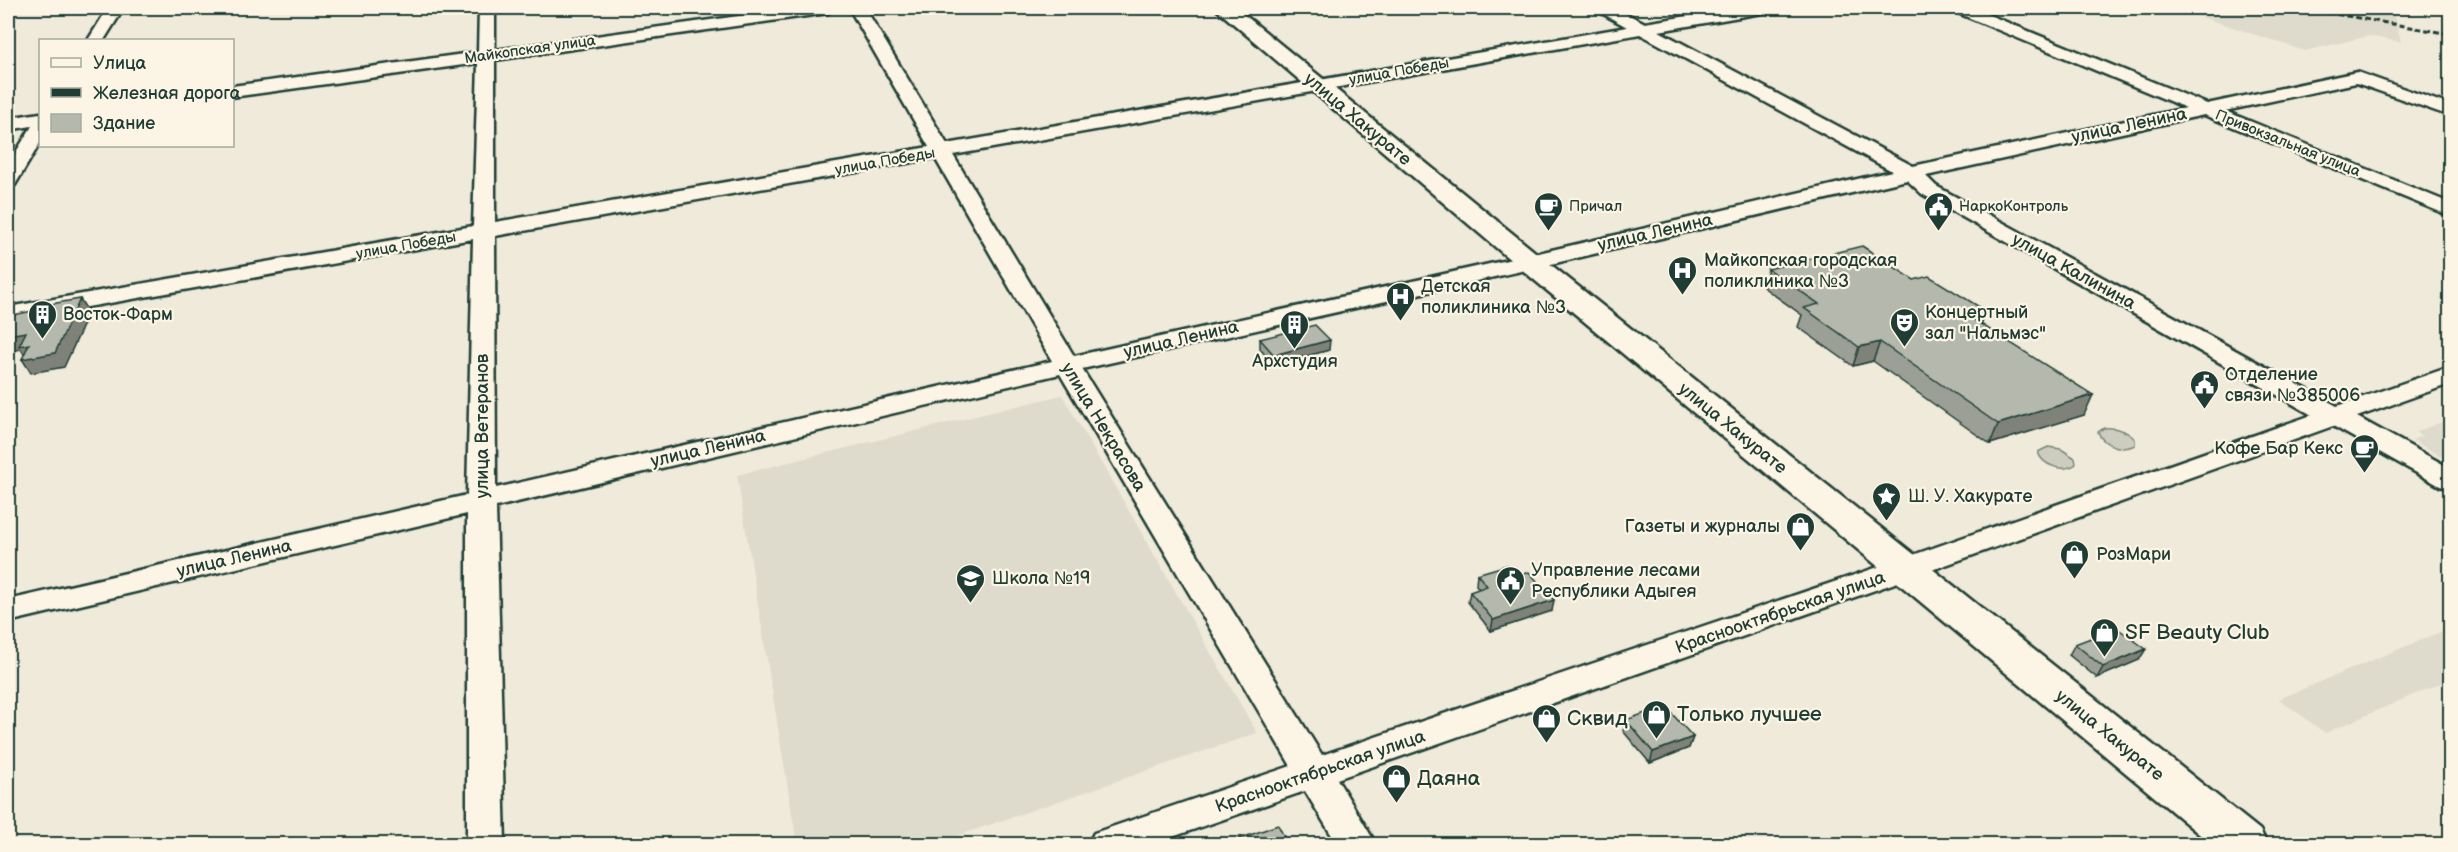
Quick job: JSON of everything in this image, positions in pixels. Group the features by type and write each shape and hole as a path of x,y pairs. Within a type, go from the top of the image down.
{"main road":[{"name":"улица Хакурате","path":"1225,8 1904,569 2244,844"}],"street":[{"path":"97,39 117,8"},
{"name":"улица Ветеранов","path":"486,844 481,501 484,55 487,8"},
{"name":"Майкопская улица","path":"234,92 828,8"},
{"name":"улица Некрасова","path":"857,8 1066,365 1357,844"},
{"name":"улица Калинина","path":"1604,8 1911,173 1929,190 2451,480"},
{"name":"улица Победы","path":"8,314 1762,8"},
{"name":"Привокзальная улица","path":"1959,8 2451,210"},
{"name":"улица Ленина","path":"8,611 1066,365 1530,262 1911,173 2357,77 2451,111"},
{"path":"8,124 39,120"},
{"path":"8,181 39,130"},
{"name":"Краснооктябрьская улица","path":"1107,844 1904,569 2451,375"}],"shaded area":[{"path":"2174,8 2392,8 2401,42 2369,36 2305,51"},
{"name":"Школа №19","path":"1062,395 1257,733 933,844 797,844 737,475"},
{"path":"2450,419 2450,461 2412,440 2422,436 2415,432"},
{"path":"2104,428 2125,432 2135,439 2135,445 2119,447 2109,444 2098,432"},
{"path":"2048,447 2061,449 2075,458 2076,464 2060,468 2044,461 2038,452"},
{"path":"2450,628 2450,679 2325,733 2279,699"}],"building":[{"name":"Концертный зал \"Нальмэс\"","path":"1862,246 1914,280 1929,276 1986,311 1968,316 2093,395 1998,424 1880,342 1859,347 1804,308 1819,304 1768,269"},
{"path":"80,299 55,353 22,359 29,344 19,346 26,332 8,335 8,316 37,310 39,306"},
{"path":"1315,325 1330,340 1274,355 1260,339"},
{"name":"Управление лесами Республики Адыгея","path":"1507,565 1517,576 1529,572 1554,600 1493,620 1470,592 1487,586 1477,574"},
{"path":"2117,628 2146,649 2103,667 2075,644"},
{"path":"1665,706 1693,737 1653,752 1626,720"},
{"path":"1278,825 1288,844 1225,844"}],"railway":[{"path":"2301,8 2450,34"},
{"path":"2427,8 2450,15"}],"place":[{"name":"Причал","path":"1548,232"},
{"name":"НаркоКонтроль","path":"1938,232"},
{"name":"Майкопская городская поликлиника №3","path":"1683,296"},
{"name":"Детская поликлиника №3","path":"1400,322"},
{"name":"Восток-Фарм","path":"42,340"},
{"name":"Концертный зал \"Нальмэс\"","path":"1904,348"},
{"name":"Архстудия","path":"1295,350"},
{"name":"Отделение связи №385006","path":"2204,410"},
{"name":"Кофе Бар Кекс","path":"2364,474"},
{"name":"Ш. У. Хакурате","path":"1887,522"},
{"name":"Газеты и журналы","path":"1801,552"},
{"name":"РозМари","path":"2075,580"},
{"name":"Школа №19","path":"971,604"},
{"name":"Управление лесами Республики Адыгея","path":"1510,606"},
{"name":"SF Beauty Club","path":"2104,658"},
{"name":"Только лучшее","path":"1656,740"},
{"name":"Сквид","path":"1546,744"},
{"name":"Даяна","path":"1396,804"}]}
